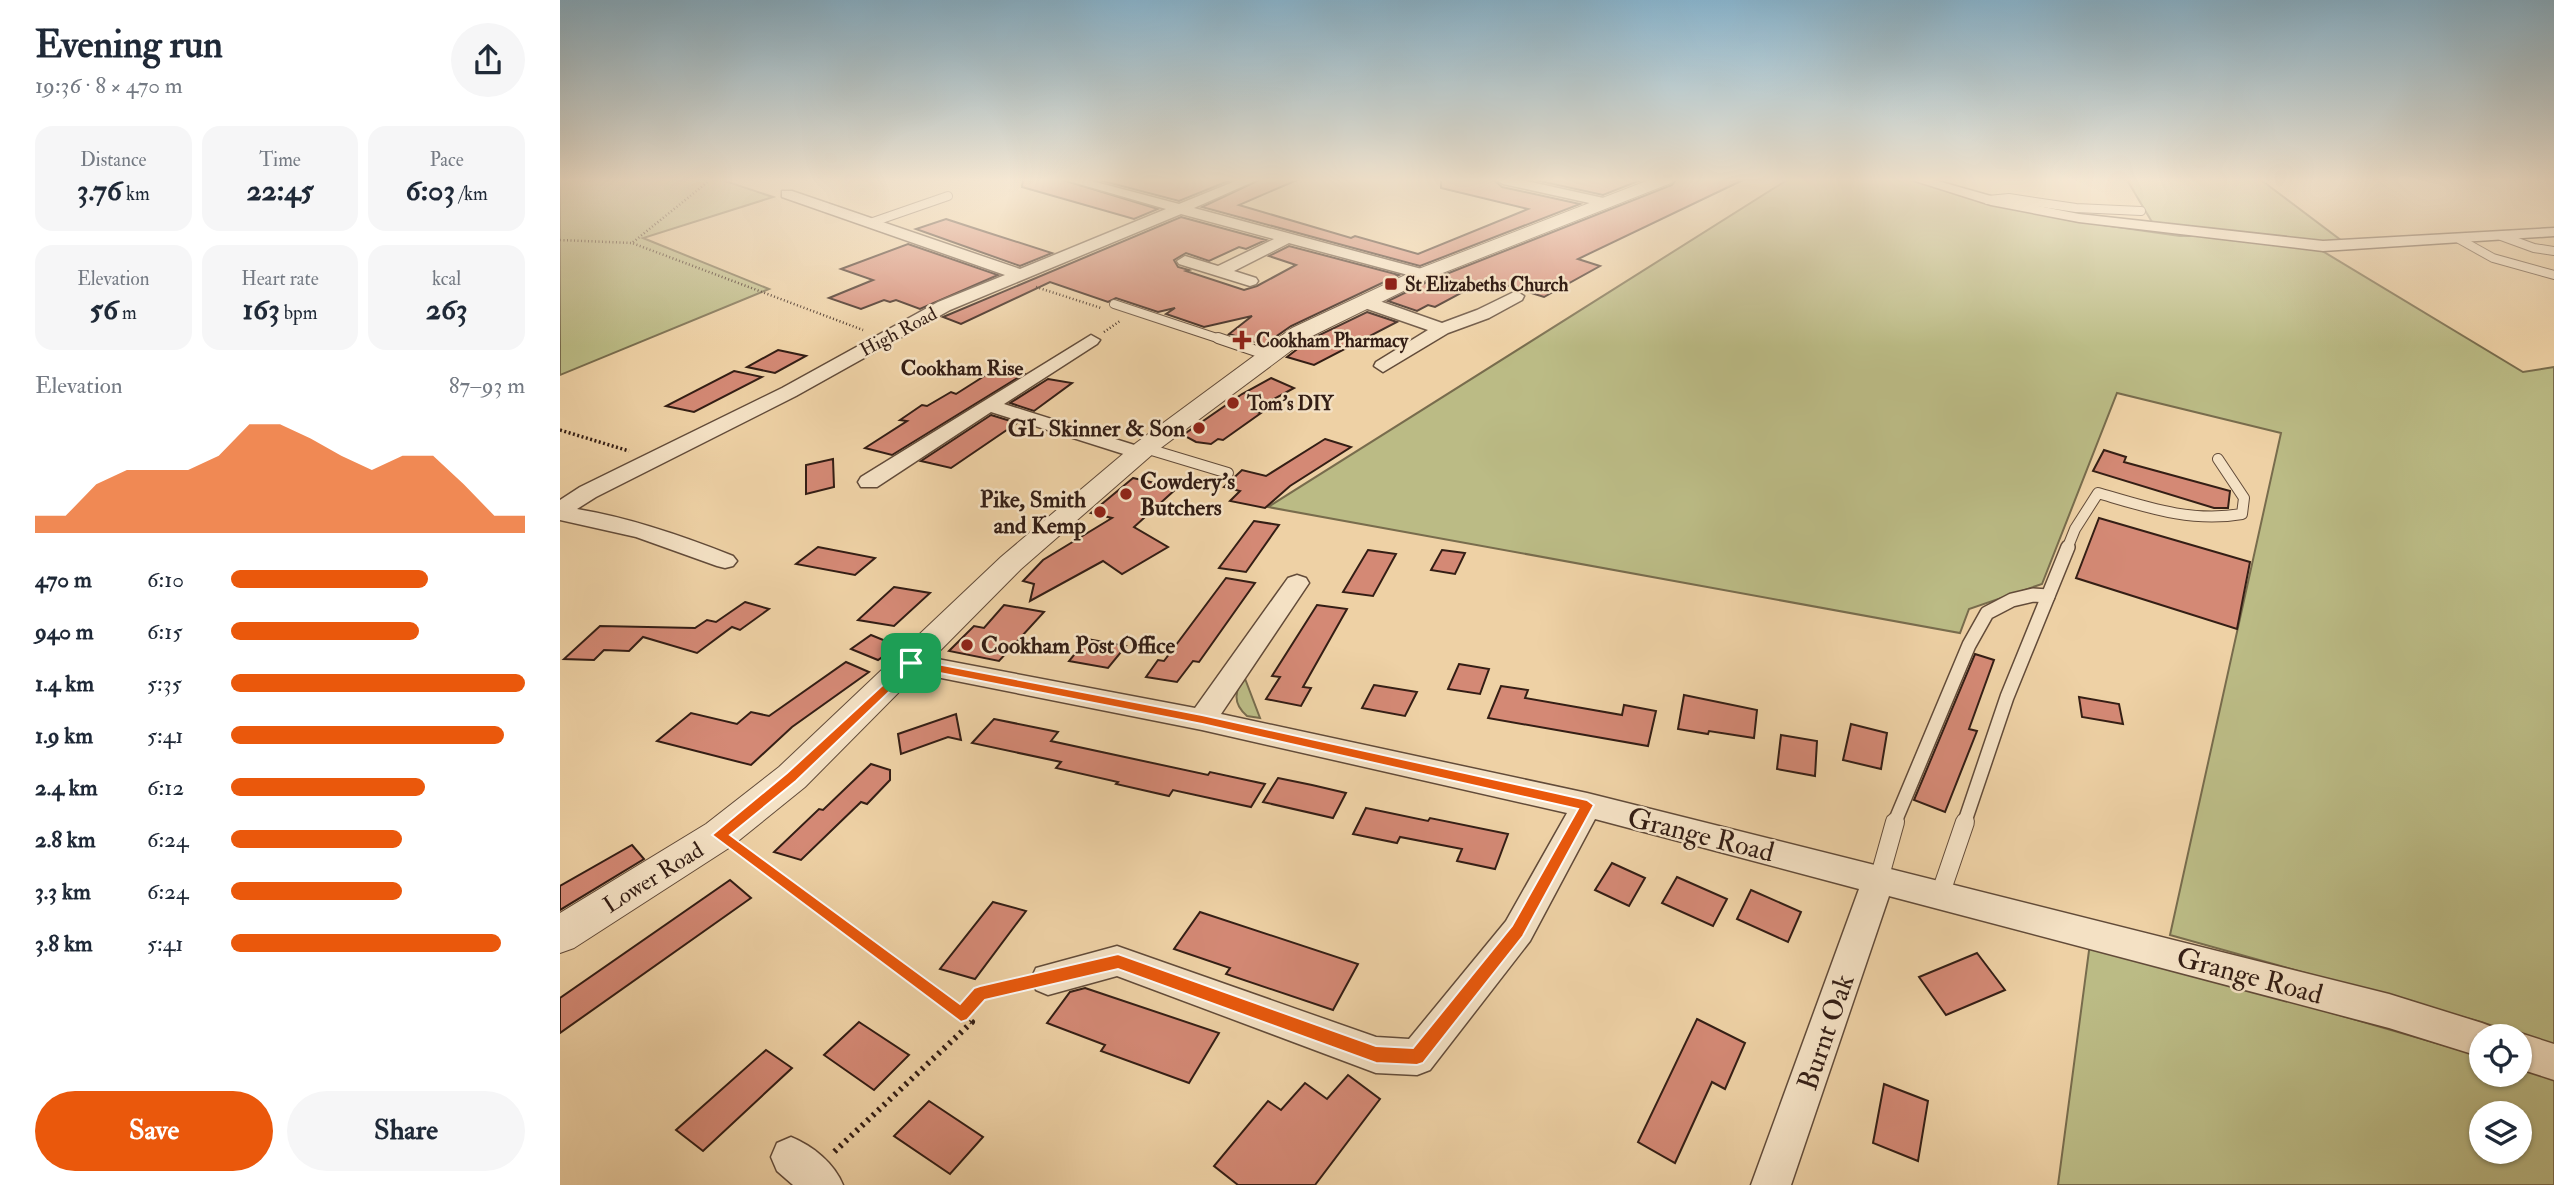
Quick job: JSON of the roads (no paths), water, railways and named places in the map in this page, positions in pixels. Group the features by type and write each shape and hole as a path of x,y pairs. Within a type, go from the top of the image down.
{"street":[{"path":"908,235 1014,276"},
{"name":"High Road","path":"560,511 589,492 789,393 884,337 944,306 1115,235"},
{"path":"1272,235 1423,274"},
{"name":"Lower Road","path":"560,935 719,835 792,777 1011,563 1142,451 1268,355 1300,333 1362,301 1520,235"},
{"path":"2230,235 2323,246 2510,235"},
{"path":"1221,271 1286,239"},
{"path":"1185,261 1251,281"},
{"path":"1383,366 1442,329 1483,314 1516,296"},
{"path":"1362,301 1442,329"},
{"path":"874,474 1090,344"},
{"path":"991,406 1142,451"},
{"path":"560,511 698,550 724,561"},
{"path":"1202,720 1297,583"},
{"name":"Grange Road","path":"911,663 1202,720 1587,805 2389,1011 2469,1036"},
{"path":"1048,979 1118,961 1376,1055 1417,1057 1518,931 1587,805"},
{"name":"Burnt Oak","path":"1771,1185 1879,879"},
{"path":"2532,1055 2554,1062"}],"lane":[{"path":"2501,236 2554,251"},
{"path":"2459,239 2493,258 2554,275"},
{"path":"1113,309 1268,355"},
{"path":"1142,451 1228,472"},
{"path":"1940,895 2007,698 2074,529 2098,493 2186,517 2219,520 2242,514 2244,498 2218,459"},
{"path":"1879,879 1898,811 1969,645 1987,613 2012,600 2034,595 2048,596"}],"place":[{"name":"St Elizabeths Church","path":"1391,284"},
{"name":"Cookham Pharmacy","path":"1242,340"},
{"name":"Tom's DIY","path":"1233,403"},
{"name":"GL Skinner & Son","path":"1199,428"},
{"name":"Cowdery's Butchers","path":"1126,494"},
{"name":"Pike, Smith and Kemp","path":"1100,512"},
{"name":"Cookham Post Office","path":"967,645"}],"district":[{"name":"Cookham Rise","path":"962,368"}]}
